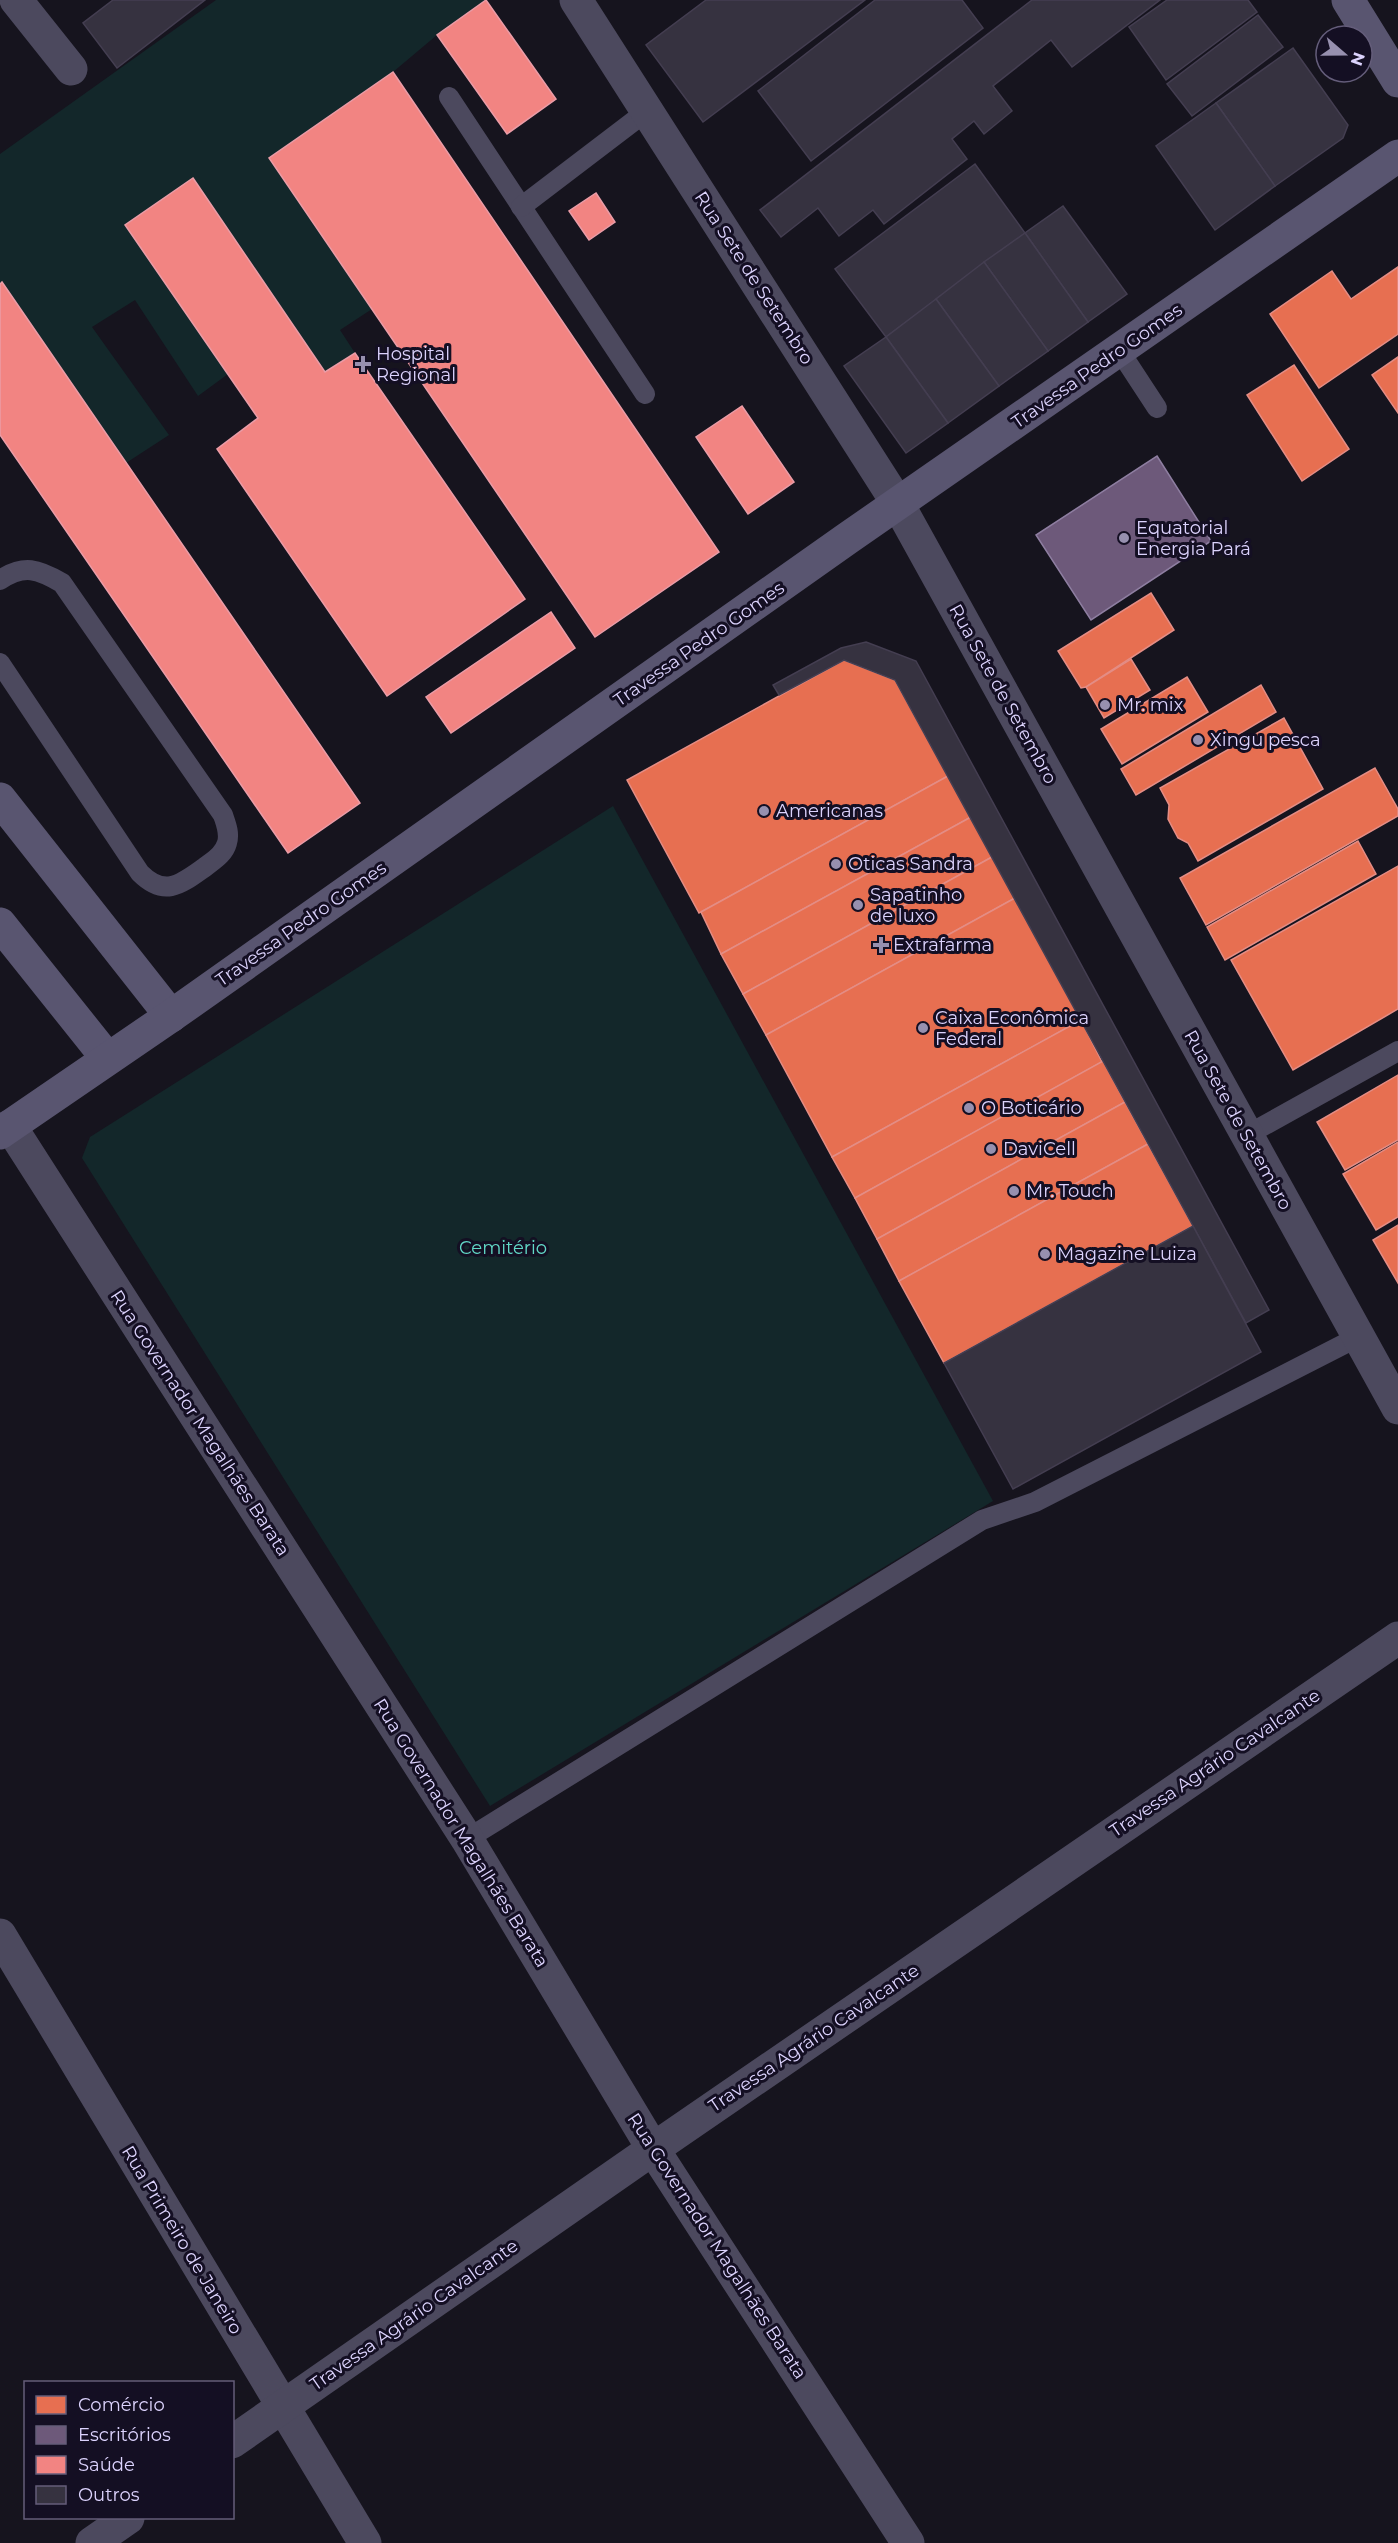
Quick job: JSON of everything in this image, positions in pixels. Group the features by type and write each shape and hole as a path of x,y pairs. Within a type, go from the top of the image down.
{"street":[{"path":"16,0 71,69"},
{"name":"Rua Sete de Setembro","path":"576,0 898,504 1398,1408"},
{"path":"1348,0 1398,81"},
{"name":"Travessa Pedro Gomes","path":"5,1130 1398,156"},
{"path":"0,799 171,1016"},
{"path":"0,924 107,1058"},
{"name":"Rua Governador Magalhães Barata","path":"5,1130 467,1839 653,2149 908,2543"},
{"name":"Travessa Agrário Cavalcante","path":"234,2441 653,2149 1398,1638"},
{"name":"Rua Primeiro de Janeiro","path":"0,1935 365,2543"},
{"path":"92,2543 125,2519"}],"lane":[{"path":"448,97 645,394"},
{"path":"520,207 647,111"},
{"path":"1119,350 1157,408"},
{"path":"0,580 13,572 30,569 47,574 62,583 223,815 228,829 227,844 220,855 179,886 166,887 150,883 140,873 0,663"},
{"path":"1247,1135 1398,1051"},
{"path":"467,1839 982,1520 1035,1502 1358,1336"}],"green space":[{"path":"216,0 485,0 486,2 437,35 393,72 269,158 372,309 340,330 355,353 325,372 193,179 228,374 198,396 135,300 92,327 169,435 126,463 2,283 0,284 0,154"},
{"name":"Cemitério","path":"613,806 993,1501 490,1806 82,1158 90,1137"}],"building: Comércio":[{"path":"1398,267 1398,334 1319,388 1270,314 1332,271 1351,299"},
{"path":"1398,357 1398,413 1372,375"},
{"path":"1294,365 1349,449 1302,481 1247,395"},
{"path":"1151,593 1174,630 1081,688 1058,651"},
{"path":"1131,659 1150,690 1104,718 1086,687"},
{"name":"Americanas","path":"844,660 895,680 948,776 699,913 627,780"},
{"path":"1187,677 1208,712 1122,764 1101,729"},
{"name":"Xingu pesca","path":"1261,685 1276,712 1136,795 1121,769"},
{"path":"1284,718 1323,789 1198,861 1188,843 1178,838 1168,819 1169,805 1160,788"},
{"path":"1375,768 1398,809 1398,816 1206,925 1180,878"},
{"name":"Oticas Sandra","path":"948,776 971,817 721,954 701,912"},
{"name":"Sapatinho de luxo","path":"971,817 992,857 743,994 721,954"},
{"path":"1358,841 1376,874 1225,960 1207,927"},
{"name":"Extrafarma","path":"992,857 1015,898 766,1035 743,994"},
{"path":"1398,866 1398,1009 1293,1070 1231,960"},
{"name":"Caixa Econômica Federal","path":"1015,898 1081,1020 832,1157 766,1035"},
{"name":"O Boticário","path":"1081,1020 1102,1062 855,1198 832,1157"},
{"name":"DaviCell","path":"1103,1061 1125,1102 877,1239 855,1198"},
{"path":"1398,1075 1398,1140 1345,1170 1317,1122"},
{"name":"Mr. Touch","path":"1125,1102 1148,1144 899,1281 877,1239"},
{"path":"1398,1142 1398,1217 1376,1230 1343,1174"},
{"name":"Magazine Luiza","path":"1148,1144 1193,1226 944,1363 899,1281"},
{"path":"1398,1225 1398,1283 1373,1240"}],"building: Escritórios":[{"name":"Equatorial Energia Pará","path":"1157,456 1211,541 1091,620 1036,535"}],"building: Saúde":[{"path":"486,0 556,99 507,134 437,35"},
{"path":"393,72 719,552 595,637 269,158"},
{"path":"193,178 325,372 355,353 525,599 387,696 217,449 258,418 125,225"},
{"path":"596,193 615,222 589,240 569,211"},
{"path":"2,282 360,803 288,853 0,435 0,284"},
{"path":"742,406 794,482 748,514 696,437"},
{"path":"551,612 575,648 451,733 426,697"}],"building: Outros":[{"path":"113,0 205,0 117,68 83,23"},
{"path":"706,0 865,0 703,122 646,45"},
{"path":"875,0 962,0 983,28 811,161 758,91"},
{"path":"1032,0 1160,0 1072,67 1051,40 993,86 1012,111 984,134 974,121 952,139 967,159 884,224 873,210 839,236 818,208 781,237 760,210"},
{"path":"1167,0 1248,0 1257,12 1166,80 1129,27"},
{"path":"1258,15 1283,47 1192,116 1167,84"},
{"path":"1293,48 1314,77 1314,84 1319,84 1348,125 1343,138 1275,186 1216,103"},
{"path":"1216,103 1275,186 1215,230 1156,146"},
{"path":"975,164 1025,233 886,337 835,269"},
{"path":"1063,206 1127,294 1088,322 1025,233"},
{"path":"1025,233 1088,322 1048,351 984,262"},
{"path":"984,262 1048,351 999,386 936,299"},
{"path":"936,299 999,386 948,423 886,337"},
{"path":"886,337 948,423 906,453 844,366"},
{"path":"866,642 916,661 1269,1310 1246,1323 895,680 844,660 779,695 773,685 841,648"},
{"path":"1193,1226 1261,1352 1013,1489 944,1363"}],"place":[{"name":"Hospital Regional","path":"363,364"},
{"name":"Equatorial Energia Pará","path":"1124,538"},
{"name":"Mr. mix","path":"1105,705"},
{"name":"Xingu pesca","path":"1198,740"},
{"name":"Americanas","path":"764,811"},
{"name":"Oticas Sandra","path":"836,864"},
{"name":"Sapatinho de luxo","path":"858,905"},
{"name":"Extrafarma","path":"881,945"},
{"name":"Caixa Econômica Federal","path":"923,1028"},
{"name":"O Boticário","path":"969,1108"},
{"name":"DaviCell","path":"991,1149"},
{"name":"Mr. Touch","path":"1014,1191"},
{"name":"Magazine Luiza","path":"1045,1254"}]}
